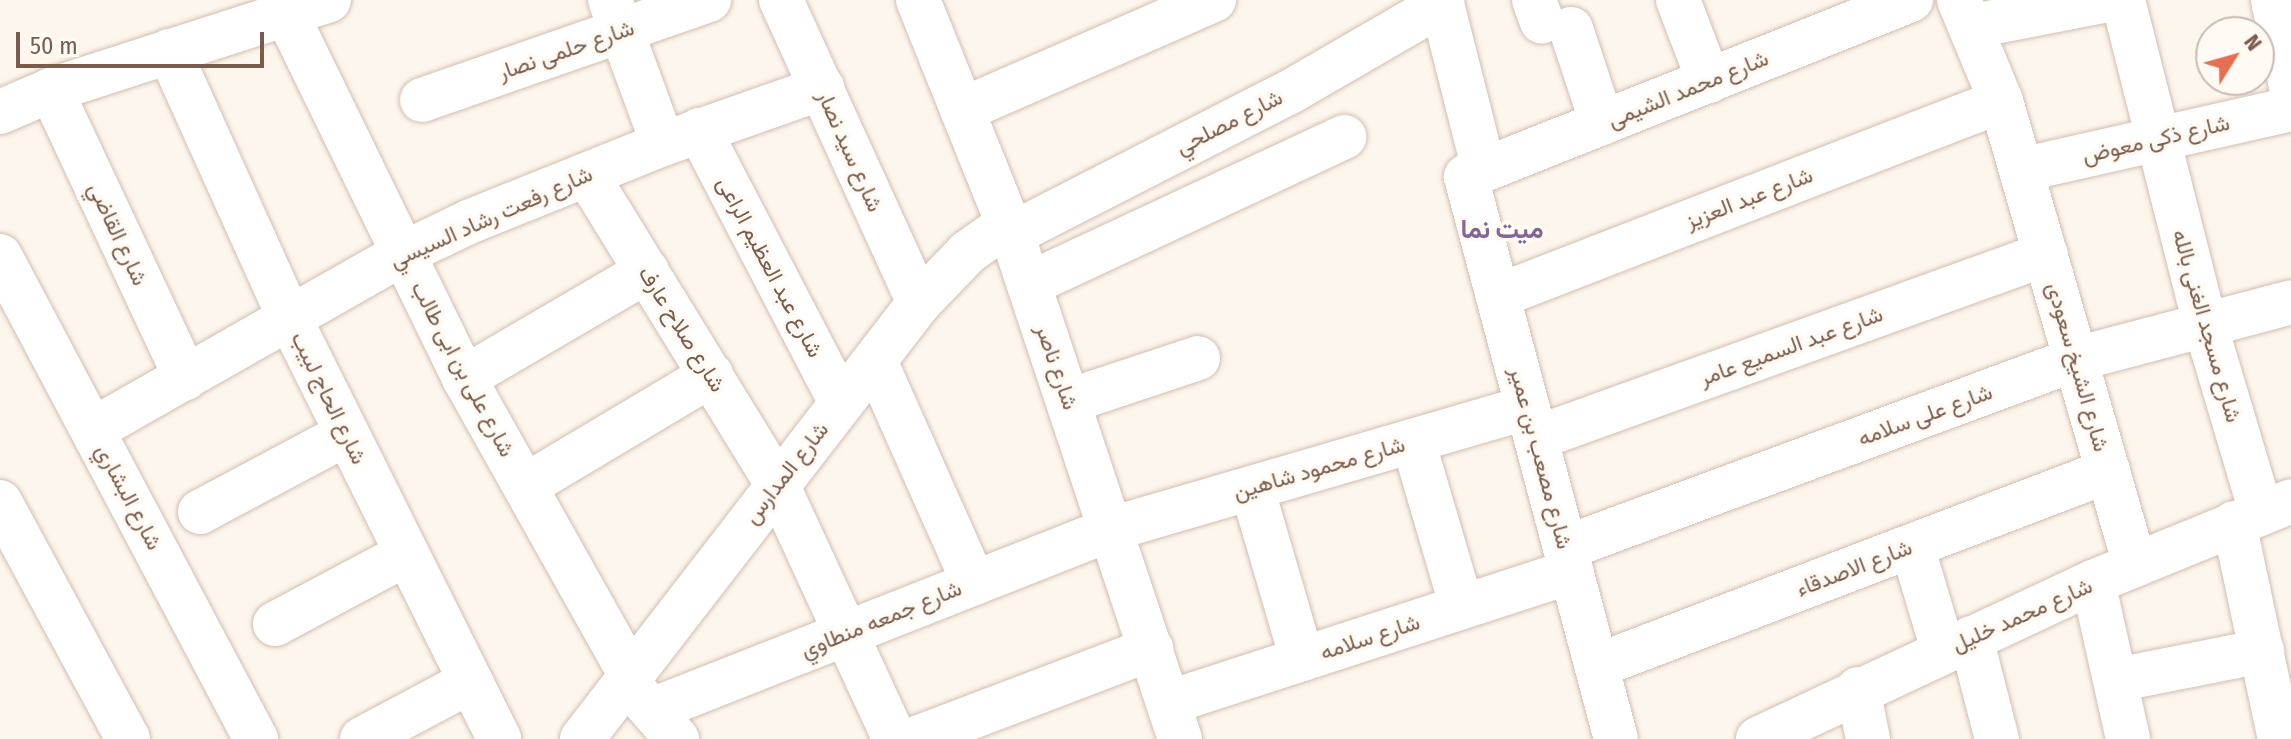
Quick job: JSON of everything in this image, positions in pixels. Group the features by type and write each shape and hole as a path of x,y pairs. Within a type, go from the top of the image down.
{"street":[{"path":"0,112 51,90 329,0"},
{"name":"شارع حلمى نصار","path":"422,100 616,15 709,0"},
{"name":"شارع سيد نصار","path":"781,0 919,303"},
{"name":"شارع ناصر","path":"918,0 1010,229 1175,720"},
{"path":"962,110 1214,0"},
{"path":"1678,0 1709,81"},
{"name":"شارع محمد الشيمى","path":"1475,174 1911,0"},
{"path":"1967,13 2108,0"},
{"name":"شارع مسجد الغنى بالله","path":"2123,0 2205,324 2262,512 2262,651 2280,739"},
{"path":"2273,0 2291,86"},
{"name":"شارع مصعب بن عمير","path":"1442,2 1498,296 1599,665 1616,739"},
{"name":"شارع مصلحي","path":"1010,229 1290,92 1442,2"},
{"name":"شارع الشيخ سعودى","path":"1967,13 2001,101 2135,565"},
{"name":"شارع على بن ابى طالب","path":"287,15 464,378 646,701"},
{"name":"شارع عبد العظيم الراعى","path":"616,15 681,137 841,403"},
{"path":"1549,17 1602,123"},
{"name":"شارع الحاج لبيب","path":"169,51 290,319 499,739"},
{"name":"شارع رفعت رشاد السيسي","path":"94,429 402,254 681,137 822,88"},
{"name":"شارع القاضي","path":"51,90 186,378"},
{"name":"شارع عبد العزيز","path":"1498,296 2001,101"},
{"name":"شارع ذكى معوض","path":"2021,170 2291,109"},
{"path":"1029,284 1344,137"},
{"name":"شارع صلاح عارف","path":"587,175 776,482 895,739"},
{"name":"شارع المدارس","path":"582,739 646,701 776,482 919,303 968,252 1010,229"},
{"name":"شارع عبد السميع عامر","path":"1531,422 2046,254"},
{"name":"شارع البشاري","path":"0,256 256,739"},
{"path":"464,378 647,271"},
{"name":"شارع على سلامه","path":"1568,560 2076,359 2291,302"},
{"path":"1069,401 1198,358"},
{"path":"875,361 974,583"},
{"path":"525,486 711,375"},
{"name":"شارع محمود شاهين","path":"1111,529 1413,441 1531,422"},
{"path":"200,512 346,434"},
{"path":"1413,441 1462,607"},
{"name":"شارع الاصدقاء","path":"1599,665 2108,471"},
{"path":"1252,488 1302,659"},
{"path":"0,502 128,739"},
{"name":"شارع محمد خليل","path":"1758,739 1858,689 2093,582 2262,512"},
{"name":"شارع جمعه منطاوي","path":"646,701 846,633 1111,529"},
{"path":"1912,546 1997,739"},
{"path":"275,624 406,554"},
{"name":"شارع سلامه","path":"1175,720 1302,659 1462,607 1568,560"},
{"path":"2093,582 2128,739"},
{"path":"914,739 1151,649"},
{"path":"2116,680 2262,651"},
{"path":"362,739 471,681"},
{"path":"1858,689 1868,739"}],"district":[{"name":"ميت نما","path":"1502,230"}]}
